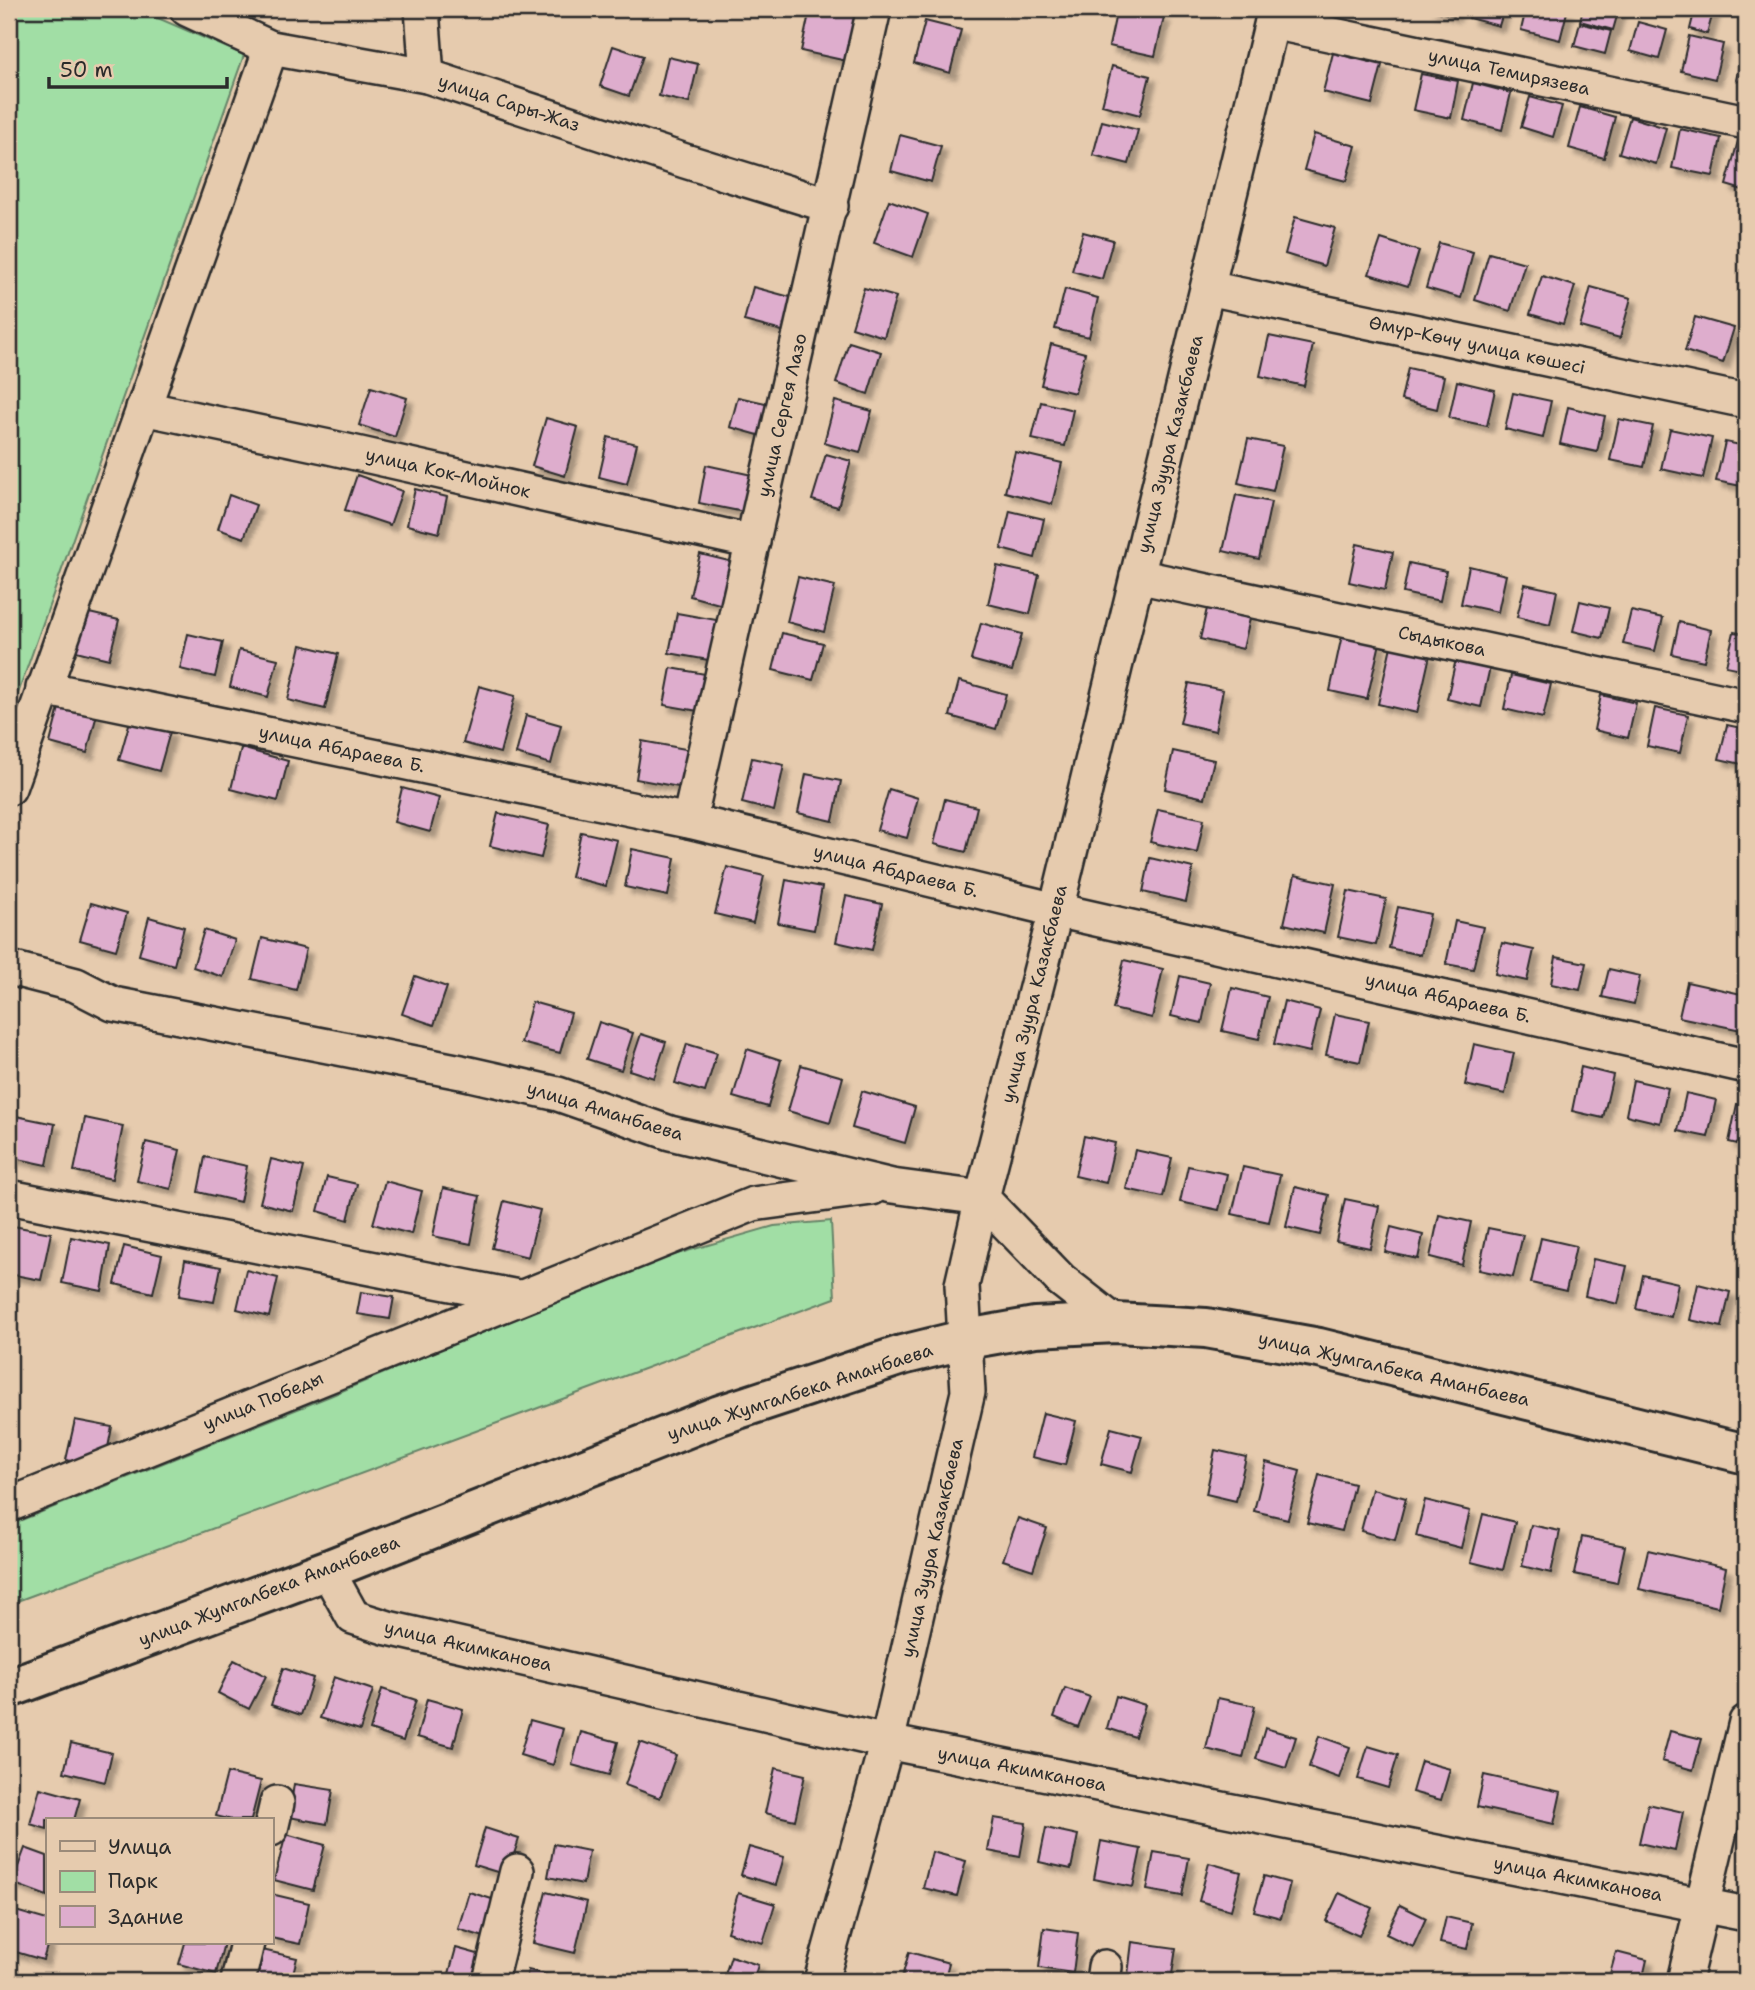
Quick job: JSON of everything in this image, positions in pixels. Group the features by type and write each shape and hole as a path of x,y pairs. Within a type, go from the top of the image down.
{"main road":[{"name":"улица Жумгалбека Аманбаева","path":"9,1688 327,1570 720,1415 902,1355 1035,1326 1116,1323 1206,1328 1319,1348 1746,1454"}],"street":[{"name":"улица Сары-Жаз","path":"187,9 271,48 427,76 831,206"},
{"path":"422,9 427,76"},
{"name":"улица Сергея Лазо","path":"688,821 874,9"},
{"name":"улица Темирязева","path":"1274,15 1746,122"},
{"name":"улица Зуура Казакбаева","path":"821,1981 887,1742 968,1392 962,1285 982,1198 1056,910 1274,15"},
{"path":"9,788 271,48"},
{"name":"Өмүр-Көчү улица көшесі","path":"1208,288 1746,401"},
{"name":"улица Кок-Мойнок","path":"143,408 752,542"},
{"name":"Сыдыкова","path":"1137,576 1746,706"},
{"name":"улица Абдраева Б.","path":"43,688 688,821 1056,910 1746,1066"},
{"name":"улица Аманбаева","path":"9,970 76,985 113,1004 461,1072 558,1094 670,1133 892,1186 982,1198"},
{"name":"улица Победы","path":"9,1505 753,1204 892,1186"},
{"path":"9,1196 518,1297"},
{"path":"982,1198 1061,1280 1116,1323"},
{"name":"улица Акимканова","path":"327,1570 353,1616 388,1629 887,1742 1746,1914"},
{"path":"1684,1981 1746,1722"},
{"path":"490,1981 517,1871"},
{"path":"238,1981 247,1944"}],"green space":[{"path":"9,9 137,9 244,55 9,719"},
{"path":"831,1221 835,1298 9,1604 9,1525 330,1396 639,1265 774,1226"}],"building":[{"path":"810,9 856,16 847,61 801,51"},
{"path":"1117,9 1164,17 1155,56 1109,46"},
{"path":"1428,9 1456,9 1454,16"},
{"path":"1472,9 1504,9 1499,26 1469,18"},
{"path":"1526,9 1555,9 1567,12 1560,40 1521,30"},
{"path":"1583,9 1619,9 1613,30 1580,21"},
{"path":"1695,9 1714,9 1707,34 1690,29"},
{"path":"925,21 961,30 950,73 914,63"},
{"path":"1638,22 1667,30 1659,59 1630,51"},
{"path":"1580,23 1611,31 1605,54 1574,46"},
{"path":"1689,36 1723,44 1715,79 1681,71"},
{"path":"1744,45 1746,46 1746,83 1736,80"},
{"path":"613,46 643,56 629,96 600,86"},
{"path":"1333,53 1382,65 1372,104 1323,92"},
{"path":"668,57 698,64 689,103 659,96"},
{"path":"1112,66 1150,76 1140,115 1102,105"},
{"path":"1421,74 1458,81 1451,118 1413,110"},
{"path":"1473,83 1511,93 1502,130 1464,120"},
{"path":"1530,97 1562,106 1553,137 1521,127"},
{"path":"1580,107 1615,117 1604,158 1569,148"},
{"path":"1630,117 1666,128 1656,164 1619,153"},
{"path":"1102,121 1138,130 1129,164 1093,155"},
{"path":"1680,129 1721,138 1713,176 1672,168"},
{"path":"1314,134 1356,146 1346,181 1304,170"},
{"path":"900,135 941,146 931,182 891,171"},
{"path":"1738,141 1746,143 1746,191 1726,185"},
{"path":"889,200 928,214 913,257 874,243"},
{"path":"1295,217 1335,228 1324,266 1285,254"},
{"path":"1083,232 1113,240 1102,279 1072,271"},
{"path":"1381,239 1419,251 1408,286 1369,274"},
{"path":"1439,243 1473,252 1461,298 1426,288"},
{"path":"1489,253 1525,263 1510,311 1475,300"},
{"path":"1542,276 1575,286 1563,324 1530,314"},
{"path":"753,287 794,298 786,332 744,321"},
{"path":"1591,287 1631,298 1620,338 1580,327"},
{"path":"864,288 896,297 884,337 852,327"},
{"path":"1065,289 1098,298 1089,337 1055,329"},
{"path":"1695,317 1734,328 1723,363 1685,351"},
{"path":"1269,336 1313,345 1304,386 1260,376"},
{"path":"849,342 881,352 868,394 836,383"},
{"path":"1051,344 1085,353 1075,393 1041,385"},
{"path":"1408,368 1444,376 1437,409 1401,400"},
{"path":"1457,381 1495,390 1487,426 1449,418"},
{"path":"371,387 407,398 395,437 359,425"},
{"path":"1513,393 1551,401 1543,438 1505,429"},
{"path":"738,397 770,404 762,436 730,427"},
{"path":"835,401 872,411 860,453 824,443"},
{"path":"1041,402 1073,410 1065,446 1032,439"},
{"path":"1568,407 1605,416 1597,452 1560,444"},
{"path":"546,418 578,427 565,476 532,466"},
{"path":"1619,419 1653,426 1644,467 1610,460"},
{"path":"1670,429 1712,438 1703,478 1661,469"},
{"path":"608,437 637,444 627,484 599,477"},
{"path":"1248,439 1283,446 1273,491 1238,483"},
{"path":"1725,442 1746,446 1746,487 1716,481"},
{"path":"1015,452 1062,463 1052,504 1005,492"},
{"path":"826,454 851,461 838,507 812,500"},
{"path":"706,465 752,475 744,512 699,503"},
{"path":"357,475 402,491 390,525 345,510"},
{"path":"415,489 447,497 439,533 407,525"},
{"path":"229,495 256,505 244,538 218,529"},
{"path":"1236,495 1271,502 1259,559 1223,551"},
{"path":"1010,511 1044,519 1035,558 1001,549"},
{"path":"1357,544 1393,552 1385,590 1349,582"},
{"path":"700,554 733,562 723,605 690,596"},
{"path":"1409,563 1446,571 1440,601 1403,593"},
{"path":"997,566 1039,575 1030,614 988,604"},
{"path":"1469,566 1506,575 1498,612 1461,604"},
{"path":"798,577 835,586 824,632 787,622"},
{"path":"1525,584 1557,591 1550,625 1517,617"},
{"path":"1580,601 1609,608 1602,638 1573,631"},
{"path":"1208,604 1251,614 1243,649 1200,639"},
{"path":"1631,611 1663,618 1655,651 1623,644"},
{"path":"85,612 119,620 109,659 76,651"},
{"path":"677,613 722,621 714,661 669,653"},
{"path":"1679,622 1711,630 1704,661 1672,654"},
{"path":"981,623 1022,634 1012,671 971,660"},
{"path":"1734,632 1746,634 1746,670 1726,666"},
{"path":"782,633 823,643 813,680 773,670"},
{"path":"188,634 223,642 215,677 180,669"},
{"path":"1342,635 1380,643 1367,699 1330,691"},
{"path":"301,645 338,654 325,709 288,700"},
{"path":"1391,646 1430,655 1417,713 1378,704"},
{"path":"239,650 278,659 268,697 230,687"},
{"path":"1456,659 1490,667 1481,707 1447,699"},
{"path":"671,668 711,675 704,712 664,705"},
{"path":"1511,675 1551,684 1543,718 1504,709"},
{"path":"959,681 1006,694 996,729 950,716"},
{"path":"1189,683 1223,690 1215,731 1180,723"},
{"path":"479,686 515,696 500,753 463,743"},
{"path":"1601,695 1636,703 1628,738 1594,730"},
{"path":"60,704 97,714 87,753 50,743"},
{"path":"1655,708 1688,715 1680,753 1647,746"},
{"path":"526,715 561,725 551,764 516,754"},
{"path":"130,721 170,732 159,771 119,760"},
{"path":"1727,725 1746,729 1746,765 1719,759"},
{"path":"642,741 691,750 684,788 636,779"},
{"path":"241,748 288,761 278,801 231,789"},
{"path":"1173,751 1214,760 1205,798 1165,789"},
{"path":"752,758 784,765 774,811 742,803"},
{"path":"806,774 841,781 833,821 798,813"},
{"path":"402,788 439,798 430,832 394,822"},
{"path":"889,789 918,798 907,838 877,830"},
{"path":"945,799 977,807 966,852 934,844"},
{"path":"1158,809 1204,819 1197,853 1150,842"},
{"path":"498,813 549,825 541,858 490,846"},
{"path":"581,832 617,840 606,886 571,877"},
{"path":"632,849 675,858 668,896 625,887"},
{"path":"1150,858 1193,868 1186,902 1143,892"},
{"path":"727,867 764,876 753,923 715,914"},
{"path":"1295,875 1335,884 1324,933 1284,924"},
{"path":"786,880 822,887 814,930 778,923"},
{"path":"1348,891 1386,899 1376,945 1338,937"},
{"path":"846,896 882,904 872,950 836,942"},
{"path":"91,903 127,913 116,950 80,940"},
{"path":"1398,907 1430,914 1421,955 1389,948"},
{"path":"149,917 184,927 174,965 139,955"},
{"path":"1455,921 1483,927 1473,969 1446,964"},
{"path":"204,930 235,940 223,977 193,967"},
{"path":"262,938 306,949 296,990 252,979"},
{"path":"1502,943 1534,950 1527,981 1495,974"},
{"path":"1556,957 1586,963 1580,990 1551,984"},
{"path":"1124,960 1163,969 1152,1018 1113,1009"},
{"path":"1609,969 1640,976 1634,1004 1602,997"},
{"path":"415,976 447,987 434,1025 402,1014"},
{"path":"1180,976 1210,983 1202,1023 1171,1016"},
{"path":"1687,982 1746,995 1746,1031 1679,1017"},
{"path":"1232,988 1268,997 1259,1039 1222,1031"},
{"path":"1284,1001 1320,1010 1310,1052 1274,1044"},
{"path":"532,1002 571,1013 560,1053 521,1043"},
{"path":"1335,1014 1369,1021 1360,1062 1326,1055"},
{"path":"599,1022 633,1033 621,1070 587,1059"},
{"path":"641,1034 666,1042 654,1078 629,1070"},
{"path":"687,1044 717,1053 705,1092 675,1083"},
{"path":"1474,1044 1514,1053 1505,1094 1465,1085"},
{"path":"747,1049 781,1060 768,1107 733,1097"},
{"path":"801,1065 843,1077 830,1123 788,1111"},
{"path":"1581,1067 1613,1075 1603,1118 1572,1111"},
{"path":"1633,1080 1668,1088 1660,1123 1626,1115"},
{"path":"862,1091 915,1107 905,1143 852,1128"},
{"path":"1686,1093 1716,1100 1708,1137 1678,1131"},
{"path":"1737,1104 1746,1105 1746,1146 1729,1142"},
{"path":"16,1116 55,1124 47,1165 9,1157"},
{"path":"85,1118 123,1126 112,1179 74,1171"},
{"path":"1084,1136 1115,1143 1106,1183 1075,1176"},
{"path":"146,1142 180,1150 171,1189 137,1181"},
{"path":"1135,1150 1172,1158 1163,1197 1126,1189"},
{"path":"205,1157 247,1166 240,1202 198,1192"},
{"path":"271,1159 304,1167 293,1211 260,1203"},
{"path":"1188,1166 1227,1174 1219,1210 1180,1202"},
{"path":"1243,1167 1280,1175 1269,1222 1232,1214"},
{"path":"327,1177 357,1184 348,1220 318,1211"},
{"path":"385,1181 422,1191 411,1234 373,1224"},
{"path":"1295,1187 1329,1195 1320,1235 1286,1227"},
{"path":"443,1188 480,1196 471,1244 433,1236"},
{"path":"1345,1199 1379,1206 1370,1248 1336,1241"},
{"path":"504,1201 540,1210 528,1257 492,1248"},
{"path":"1439,1215 1471,1222 1462,1265 1430,1257"},
{"path":"13,1226 51,1233 41,1280 9,1274"},
{"path":"1391,1227 1423,1235 1418,1259 1385,1252"},
{"path":"1488,1228 1523,1235 1513,1277 1479,1270"},
{"path":"71,1237 110,1245 102,1291 62,1283"},
{"path":"1541,1238 1576,1246 1566,1291 1531,1283"},
{"path":"124,1246 162,1255 153,1293 115,1284"},
{"path":"1593,1259 1627,1266 1618,1304 1585,1296"},
{"path":"185,1260 221,1267 214,1302 179,1296"},
{"path":"246,1270 278,1278 269,1317 237,1309"},
{"path":"1643,1275 1678,1283 1671,1317 1636,1309"},
{"path":"1698,1284 1730,1292 1722,1327 1690,1320"},
{"path":"361,1292 394,1297 390,1319 357,1314"},
{"path":"1043,1413 1076,1421 1065,1465 1032,1457"},
{"path":"75,1420 112,1427 104,1468 66,1460"},
{"path":"1111,1428 1142,1436 1132,1472 1101,1464"},
{"path":"1215,1450 1246,1457 1236,1501 1206,1494"},
{"path":"1266,1462 1300,1471 1288,1519 1254,1511"},
{"path":"1319,1475 1354,1484 1342,1531 1307,1523"},
{"path":"1372,1489 1406,1498 1395,1540 1361,1531"},
{"path":"1425,1500 1470,1511 1461,1548 1416,1536"},
{"path":"1483,1514 1515,1522 1503,1570 1471,1562"},
{"path":"1018,1518 1047,1528 1033,1570 1003,1560"},
{"path":"1531,1525 1560,1531 1551,1573 1522,1566"},
{"path":"1582,1537 1625,1546 1617,1583 1574,1574"},
{"path":"1648,1550 1726,1568 1718,1607 1639,1589"},
{"path":"234,1660 266,1676 249,1709 218,1693"},
{"path":"283,1668 313,1678 301,1715 271,1705"},
{"path":"334,1677 373,1690 360,1730 320,1718"},
{"path":"1065,1688 1090,1697 1078,1727 1054,1717"},
{"path":"382,1689 416,1700 403,1741 370,1730"},
{"path":"1116,1696 1145,1705 1135,1737 1107,1728"},
{"path":"1218,1698 1255,1706 1243,1758 1206,1749"},
{"path":"427,1699 463,1709 453,1747 417,1737"},
{"path":"530,1720 563,1729 553,1765 520,1755"},
{"path":"1265,1728 1296,1737 1286,1768 1256,1759"},
{"path":"1670,1731 1702,1739 1693,1770 1662,1761"},
{"path":"581,1732 618,1742 609,1775 572,1765"},
{"path":"1319,1736 1350,1747 1339,1778 1309,1767"},
{"path":"640,1742 676,1755 660,1798 625,1785"},
{"path":"71,1743 112,1753 105,1782 64,1772"},
{"path":"1368,1746 1398,1755 1388,1788 1358,1779"},
{"path":"1421,1761 1450,1769 1441,1800 1412,1792"},
{"path":"775,1768 805,1775 795,1820 765,1813"},
{"path":"227,1773 261,1781 252,1818 216,1816"},
{"path":"1484,1775 1561,1792 1554,1824 1477,1807"},
{"path":"294,1784 333,1790 327,1824 289,1817"},
{"path":"40,1788 80,1799 75,1818 46,1818 46,1829 30,1824"},
{"path":"1648,1804 1683,1812 1675,1851 1639,1843"},
{"path":"994,1818 1026,1823 1020,1857 988,1851"},
{"path":"485,1828 519,1839 507,1875 474,1865"},
{"path":"1046,1828 1078,1835 1071,1869 1039,1862"},
{"path":"286,1834 325,1845 313,1890 274,1880"},
{"path":"1101,1841 1141,1849 1133,1887 1094,1879"},
{"path":"554,1844 589,1851 583,1884 548,1877"},
{"path":"749,1847 784,1857 776,1885 741,1875"},
{"path":"25,1848 46,1856 46,1896 12,1883"},
{"path":"932,1852 966,1861 957,1896 923,1888"},
{"path":"1154,1852 1189,1858 1182,1896 1147,1890"},
{"path":"1209,1863 1241,1872 1231,1910 1199,1901"},
{"path":"1264,1876 1290,1883 1281,1918 1254,1911"},
{"path":"469,1892 505,1903 494,1940 458,1929"},
{"path":"546,1892 587,1902 575,1953 533,1943"},
{"path":"738,1893 775,1904 763,1943 727,1932"},
{"path":"1339,1893 1372,1908 1359,1936 1326,1921"},
{"path":"273,1894 309,1903 300,1944 273,1938"},
{"path":"1400,1905 1426,1918 1413,1947 1386,1934"},
{"path":"12,1910 46,1920 48,1944 43,1960 9,1950"},
{"path":"1446,1917 1472,1923 1467,1949 1440,1943"},
{"path":"1044,1928 1078,1933 1073,1973 1039,1968"},
{"path":"1132,1942 1176,1948 1171,1981 1128,1975"},
{"path":"185,1944 224,1944 216,1974 179,1964"},
{"path":"456,1948 492,1958 486,1981 447,1981"},
{"path":"258,1949 297,1958 291,1981 251,1981"},
{"path":"909,1952 949,1963 944,1981 901,1981"},
{"path":"1616,1952 1647,1960 1642,1981 1608,1981"},
{"path":"731,1956 758,1965 753,1981 723,1981"},
{"path":"528,1970 565,1979 565,1981 526,1981"}]}
